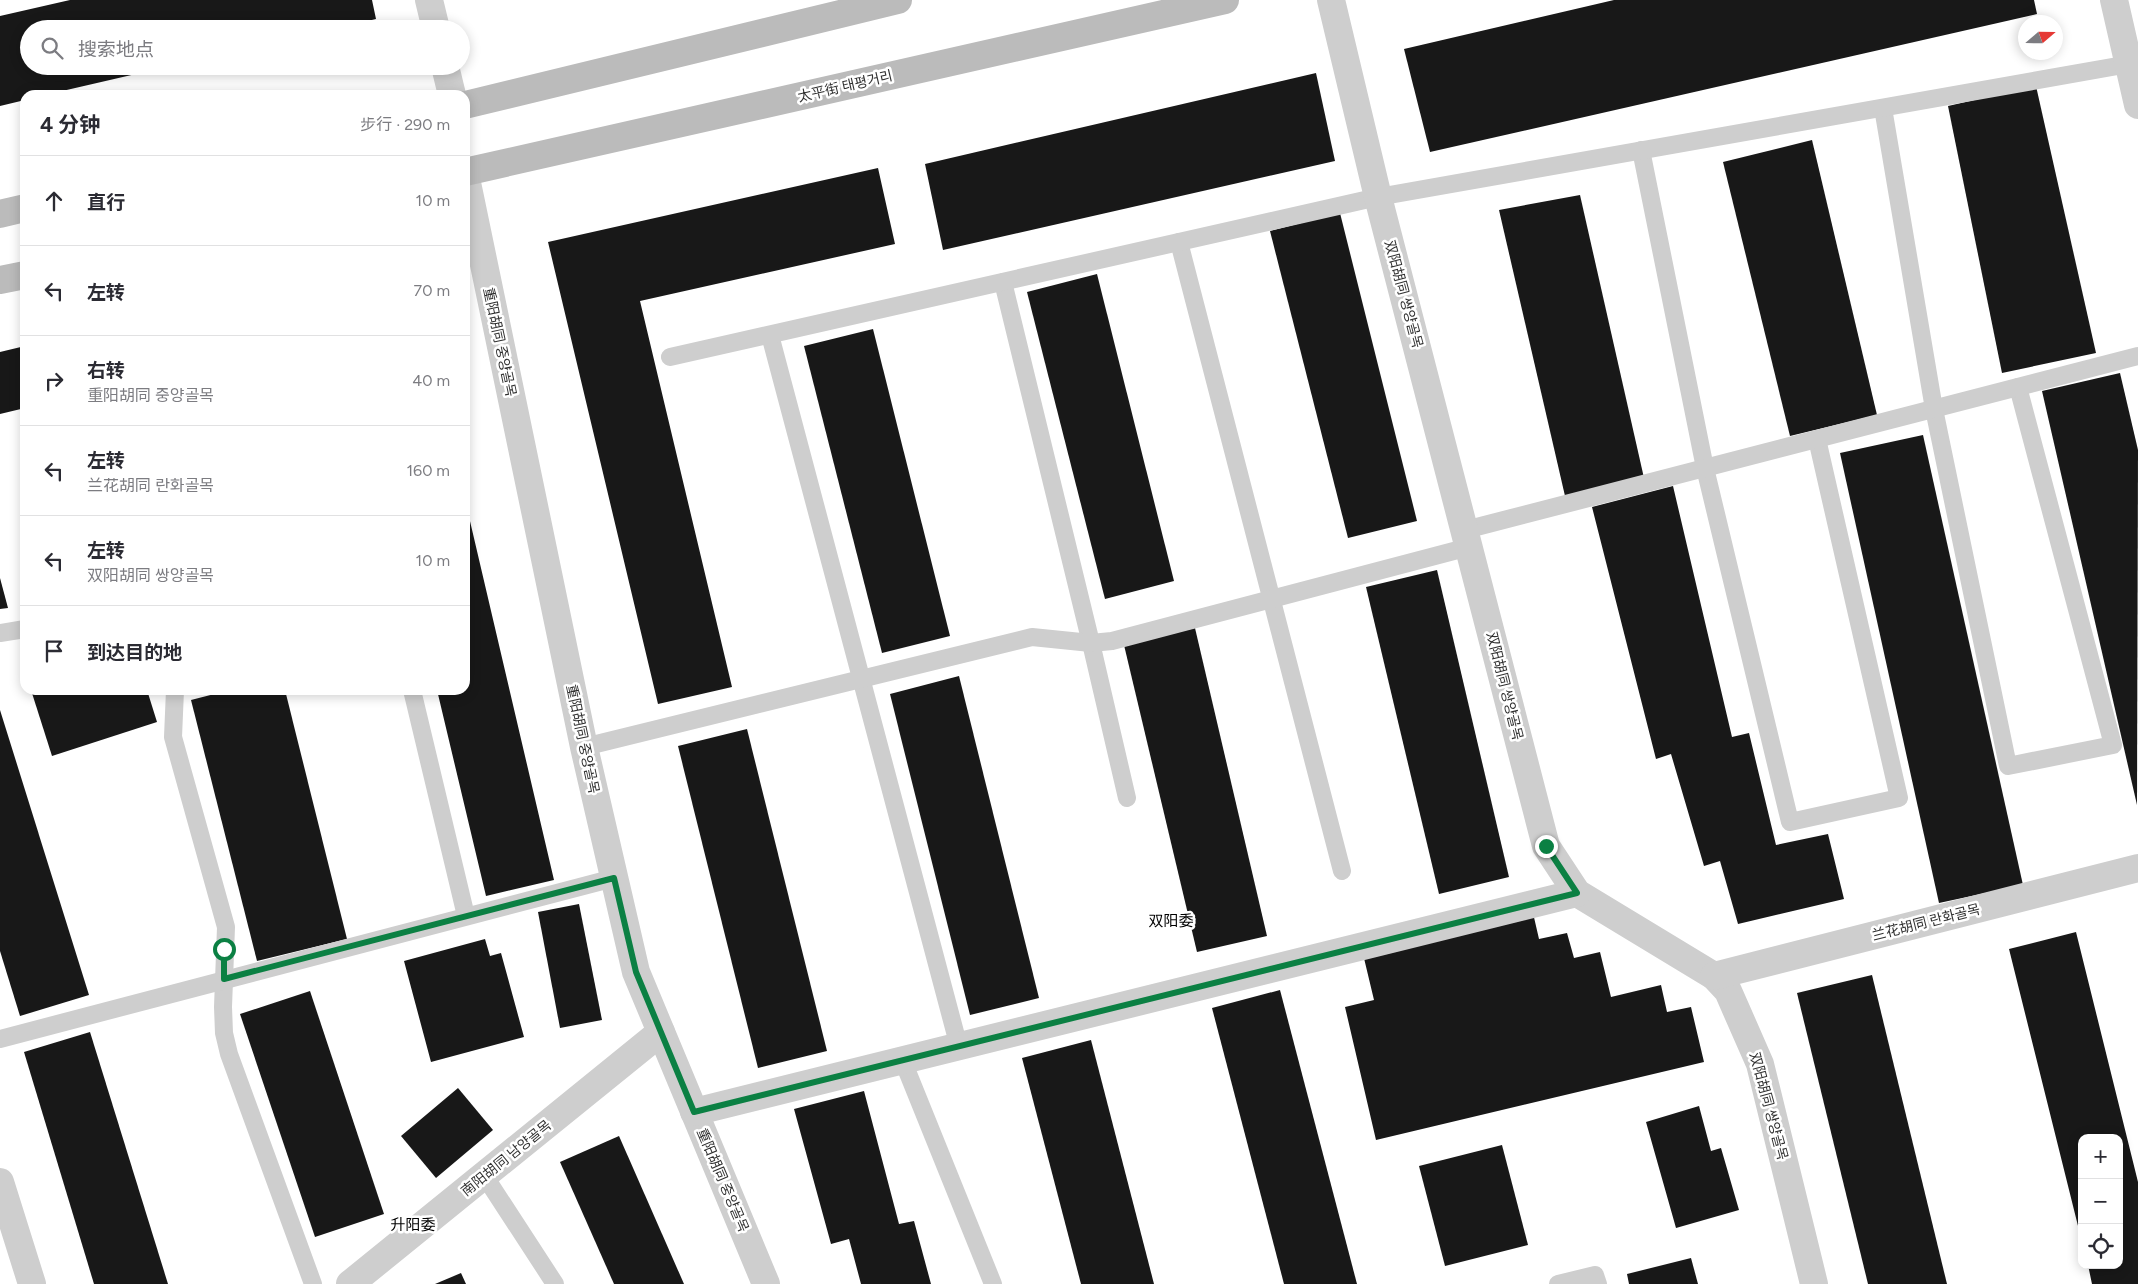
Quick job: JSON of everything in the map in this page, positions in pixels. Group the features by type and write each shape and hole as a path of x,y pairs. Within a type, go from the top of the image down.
{"main road":[{"path":"470,103 898,0"},
{"name":"太平街 태평거리","path":"470,172 1225,0"},
{"path":"0,214 20,209"},
{"path":"0,280 20,276"}],"street":[{"path":"429,0 434,20"},
{"name":"双阳胡同 쌍양골목","path":"1331,0 1378,197 1546,846 1577,893 1714,976 1728,991 1760,1064 1814,1284"},
{"path":"2114,0 2138,104"},
{"path":"447,75 451,90"},
{"name":"重阳胡同 중양골목","path":"470,197 584,748 636,972 766,1284"},
{"name":"兰花胡同 란화골목","path":"1714,976 2138,868"},
{"path":"694,1112 1577,893"},
{"name":"南阳胡同 남양골목","path":"350,1284 661,1032"},
{"path":"0,1182 32,1284"}],"lane":[{"path":"670,357 1378,197 2128,64"},
{"path":"1883,108 1934,408 2008,766 2113,745 2018,387"},
{"path":"1642,150 1706,468 1790,822 1899,798 1818,439"},
{"path":"1179,242 1342,871"},
{"path":"1004,282 1092,643 1126,798"},
{"path":"770,335 958,1047"},
{"path":"584,748 1032,637 1092,643 1112,641 1272,599 1467,538 1706,468 2138,356"},
{"path":"0,633 20,629"},
{"path":"175,695 174,737 226,928 224,1033 229,1054 313,1284"},
{"path":"413,695 466,916"},
{"path":"0,1039 614,878"},
{"path":"903,1060 993,1284"},
{"path":"484,1175 554,1284"},
{"path":"1558,1284 1595,1275 1598,1284"}],"building":[{"path":"70,0 372,0 376,19 20,20 20,75 131,75 67,90 20,90 20,101 0,106 0,16"},
{"path":"1614,0 2034,0 2037,14 2018,15 2018,18 1430,152 1404,49"},
{"path":"1316,73 1335,161 943,250 925,164"},
{"path":"2036,86 2096,353 2002,373 1948,106"},
{"path":"1812,140 1877,415 1790,436 1723,162"},
{"path":"878,168 895,244 640,301 732,687 658,704 548,242"},
{"path":"1580,195 1644,478 1565,496 1499,210"},
{"path":"1340,213 1417,521 1348,538 1270,231"},
{"path":"1097,274 1174,581 1105,599 1027,292"},
{"path":"873,329 950,636 882,653 804,346"},
{"path":"20,347 20,409 0,414 0,352"},
{"path":"2120,373 2138,450 2137,805 2042,391"},
{"path":"1923,435 2023,885 1939,903 1840,453"},
{"path":"1673,486 1732,737 1749,733 1776,845 1828,834 1844,899 1738,924 1720,861 1704,866 1671,754 1656,759 1592,507"},
{"path":"470,521 554,880 486,896 438,695 470,695"},
{"path":"1437,570 1509,877 1439,894 1366,587"},
{"path":"0,578 8,608 0,609"},
{"path":"1195,628 1267,936 1197,952 1124,645"},
{"path":"959,676 1039,998 970,1015 890,694"},
{"path":"33,695 149,695 157,722 52,756"},
{"path":"210,695 286,695 347,939 257,961 191,700"},
{"path":"0,710 89,995 20,1016 0,951"},
{"path":"747,729 827,1051 758,1068 678,746"},
{"path":"579,904 602,1020 560,1028 538,912"},
{"path":"1533,913 1539,939 1567,933 1574,958 1600,952 1611,997 1661,985 1667,1012 1691,1007 1704,1062 1376,1140 1345,1007 1374,1000 1363,954"},
{"path":"2076,932 2138,1182 2138,1284 2092,1284 2089,1269 2123,1269 2123,1134 2078,1134 2078,1226 2009,949"},
{"path":"485,939 490,956 501,953 524,1037 431,1062 404,961"},
{"path":"1872,975 1947,1284 1868,1284 1797,993"},
{"path":"1280,990 1357,1284 1284,1284 1212,1008"},
{"path":"310,991 384,1214 315,1237 240,1014"},
{"path":"90,1032 168,1284 94,1284 24,1052"},
{"path":"1091,1040 1154,1284 1081,1284 1022,1058"},
{"path":"458,1088 493,1130 436,1178 401,1136"},
{"path":"864,1091 899,1224 914,1221 931,1284 861,1284 849,1239 831,1244 794,1109"},
{"path":"1699,1106 1711,1151 1721,1148 1739,1210 1676,1228 1646,1122"},
{"path":"619,1136 684,1284 614,1284 560,1162"},
{"path":"1502,1145 1528,1245 1445,1266 1419,1166"},
{"path":"1691,1258 1698,1284 1629,1284 1627,1274"},
{"path":"461,1273 466,1284 435,1284"}],"district":[{"name":"双阳委","path":"1171,921"},
{"name":"升阳委","path":"413,1225"}],"route":[{"path":"224,949 224,979 614,878 636,972 694,1112 1577,893 1546,846"}]}
